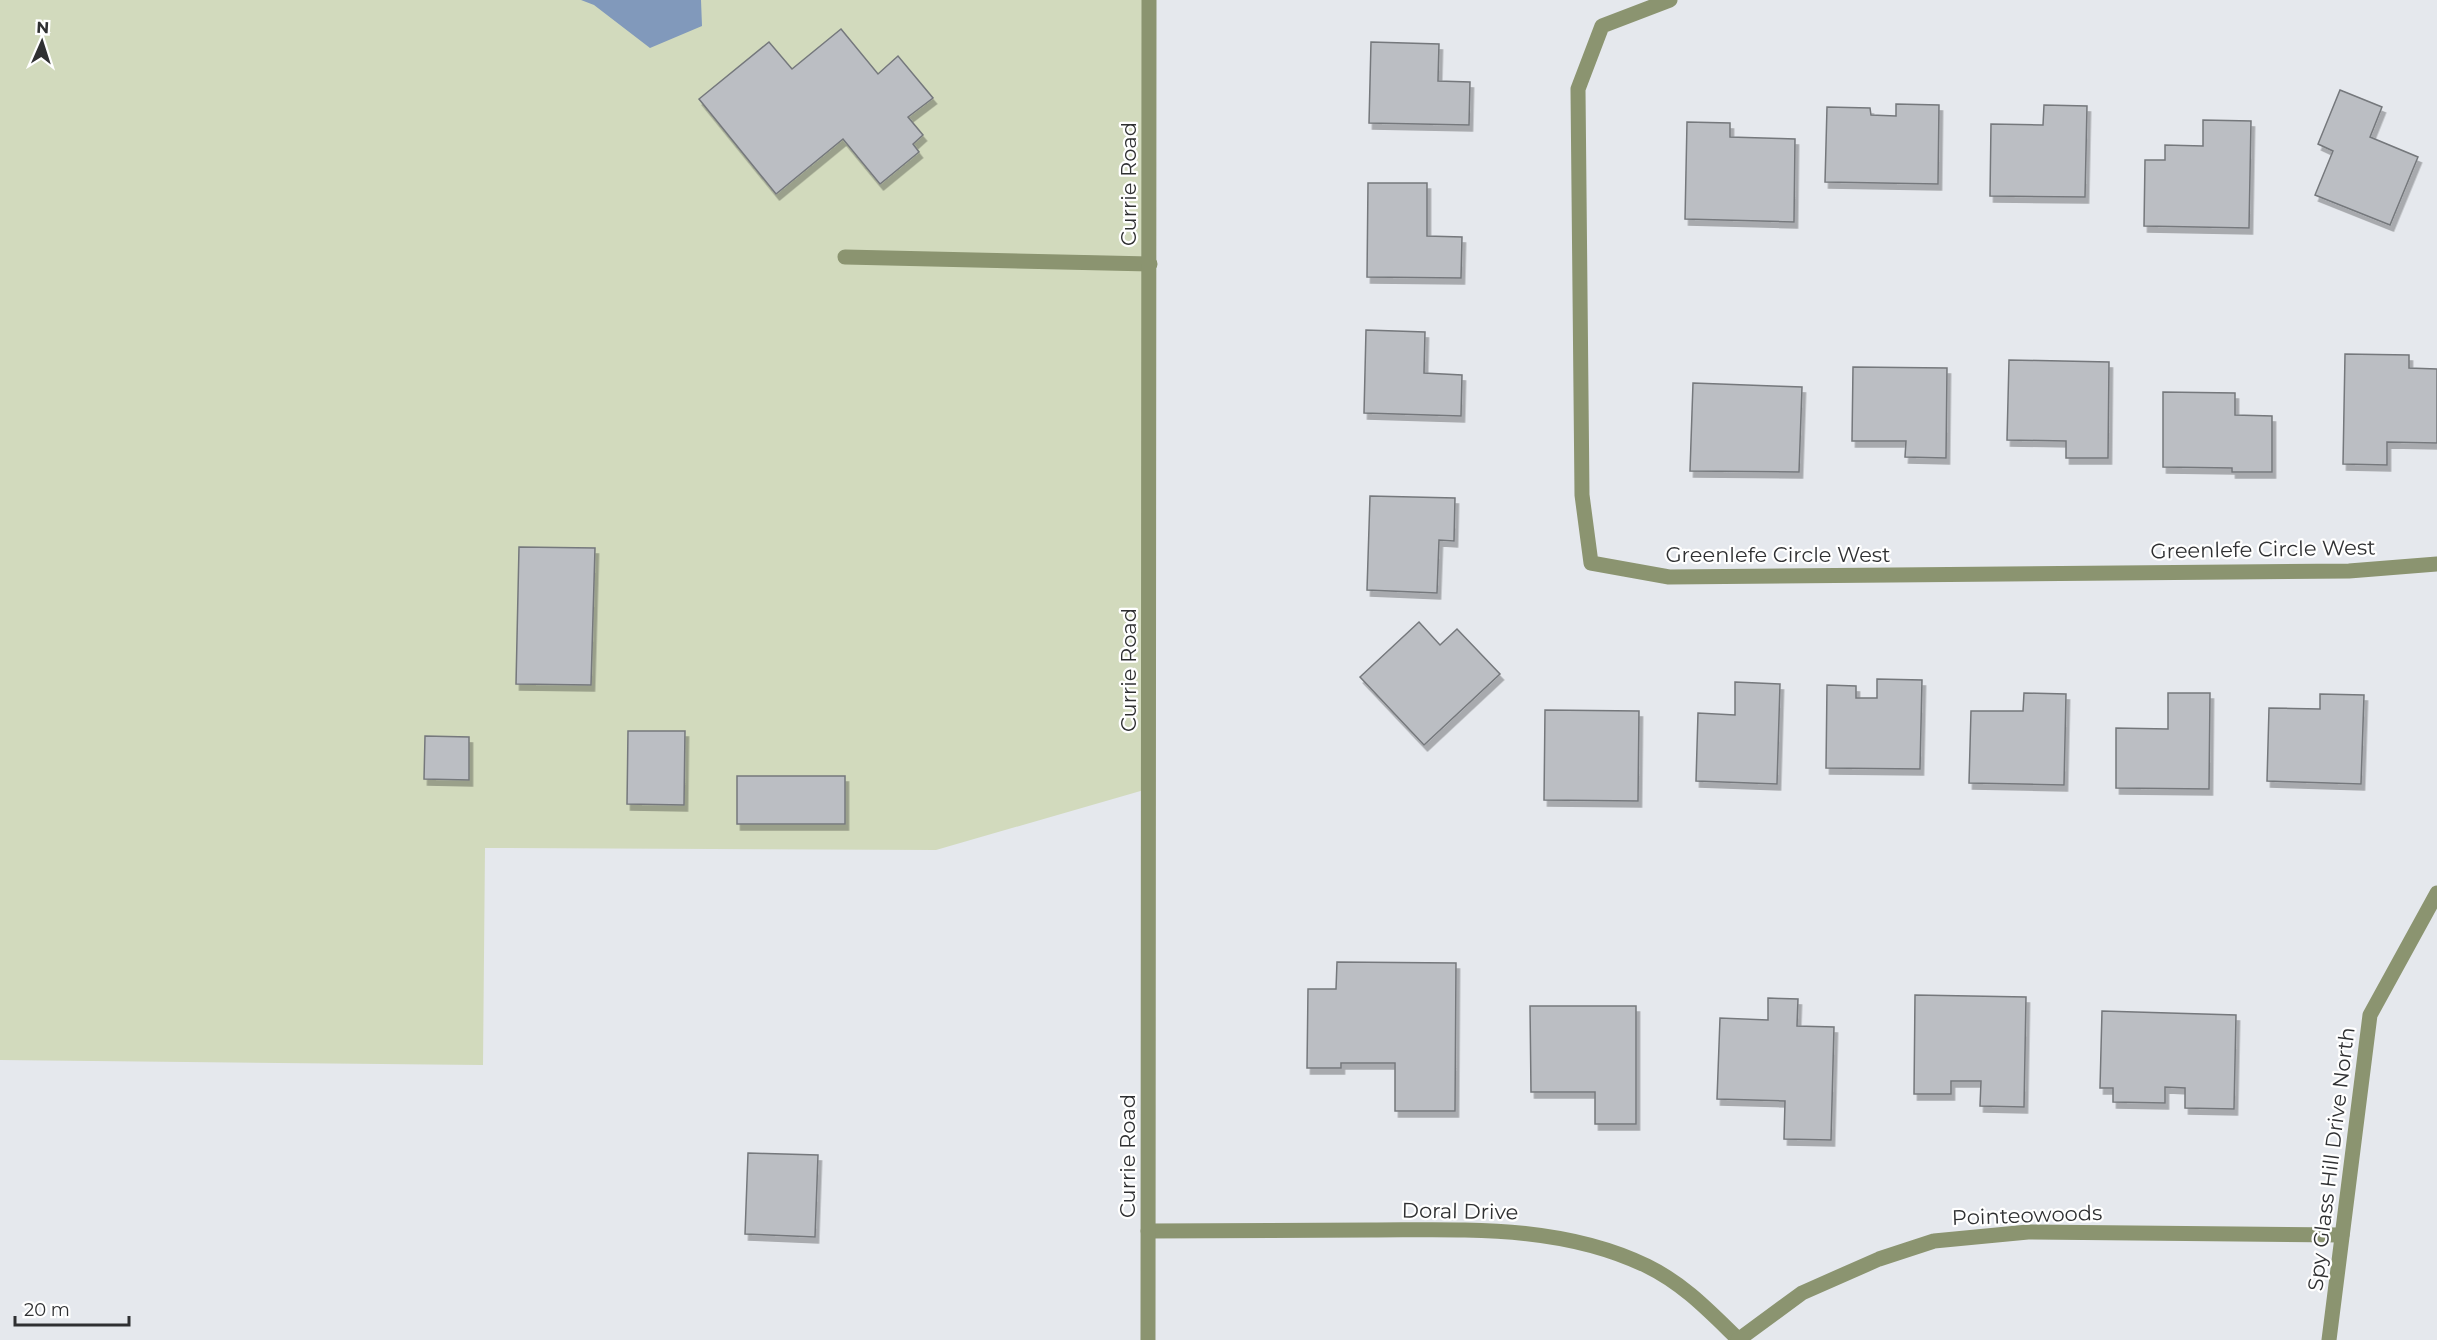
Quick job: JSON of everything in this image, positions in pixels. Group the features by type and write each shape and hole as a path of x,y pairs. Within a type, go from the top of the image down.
{"street":[{"name":"Currie Road","path":"1148,1340 1149,0"},
{"name":"Greenlefe Circle West","path":"1670,0 1602,26 1578,89 1582,495 1591,563 1669,577 2349,571 2437,564"},
{"path":"845,257 1149,264"},
{"name":"Spy Glass Hill Drive North","path":"2329,1340 2370,1015 2437,893"},
{"name":"Doral Drive","path":"1148,1231 1481,1230 1558,1237 1617,1253 1649,1267 1695,1297 1738,1340"},
{"name":"Pointeowoods","path":"1738,1340 1802,1293 1879,1259 1934,1240 2028,1232 2342,1235"}],"green space":[{"path":"0,0 1145,0 1144,790 936,850 485,848 483,1065 0,1060"}],"water":[{"path":"581,0 701,0 702,26 650,48 594,5"}],"building":[{"path":"841,29 878,74 898,56 933,98 908,117 923,135 913,144 919,152 880,184 843,139 776,194 699,99 769,42 792,69"},
{"path":"1371,42 1439,44 1438,81 1470,82 1469,125 1369,123"},
{"path":"2340,90 2382,107 2370,137 2418,157 2390,225 2315,195 2333,151 2318,144"},
{"path":"1896,104 1939,105 1938,184 1825,182 1827,107 1870,108 1871,115 1896,116"},
{"path":"2044,105 2087,106 2085,197 1990,196 1991,124 2043,125"},
{"path":"2203,120 2251,121 2249,228 2144,226 2145,160 2165,160 2165,145 2203,146"},
{"path":"1687,122 1730,123 1730,137 1795,139 1794,222 1685,219"},
{"path":"1368,183 1427,183 1427,236 1462,237 1461,278 1367,277"},
{"path":"1366,330 1425,332 1424,373 1462,375 1461,416 1364,413"},
{"path":"2345,354 2409,355 2409,368 2437,369 2437,443 2387,442 2387,465 2343,464"},
{"path":"2009,360 2109,362 2108,458 2066,458 2066,441 2007,440"},
{"path":"1853,367 1947,368 1946,458 1905,457 1906,441 1852,441"},
{"path":"1693,383 1802,387 1799,472 1690,471"},
{"path":"2163,392 2235,393 2235,415 2272,416 2272,472 2232,472 2232,468 2163,467"},
{"path":"1370,496 1455,498 1454,541 1439,540 1437,593 1367,590"},
{"path":"519,547 595,548 591,685 516,684"},
{"path":"1419,622 1440,645 1457,629 1500,674 1424,745 1360,677"},
{"path":"1877,679 1922,680 1920,769 1826,768 1827,685 1856,686 1856,698 1877,698"},
{"path":"1735,682 1780,684 1777,784 1696,781 1698,713 1735,715"},
{"path":"2024,693 2066,694 2064,785 1969,783 1971,711 2023,711"},
{"path":"2168,693 2210,693 2209,789 2116,788 2116,728 2168,729"},
{"path":"2320,694 2364,695 2361,784 2267,781 2269,708 2320,709"},
{"path":"1545,710 1639,711 1638,801 1544,800"},
{"path":"628,731 685,731 684,805 627,804"},
{"path":"425,736 469,737 469,780 424,779"},
{"path":"737,776 845,776 845,824 737,824"},
{"path":"1337,962 1456,963 1455,1111 1395,1111 1395,1063 1341,1063 1341,1068 1307,1068 1308,989 1336,989"},
{"path":"1915,995 2026,997 2024,1107 1980,1106 1981,1081 1951,1081 1951,1094 1914,1094"},
{"path":"1768,998 1798,999 1797,1026 1834,1027 1831,1140 1784,1139 1785,1101 1717,1099 1720,1018 1768,1020"},
{"path":"1530,1006 1636,1006 1636,1124 1595,1124 1595,1092 1531,1092"},
{"path":"2102,1011 2236,1015 2234,1109 2185,1108 2185,1088 2165,1087 2165,1103 2113,1102 2113,1088 2100,1088"},
{"path":"748,1153 818,1155 815,1237 745,1234"}]}
